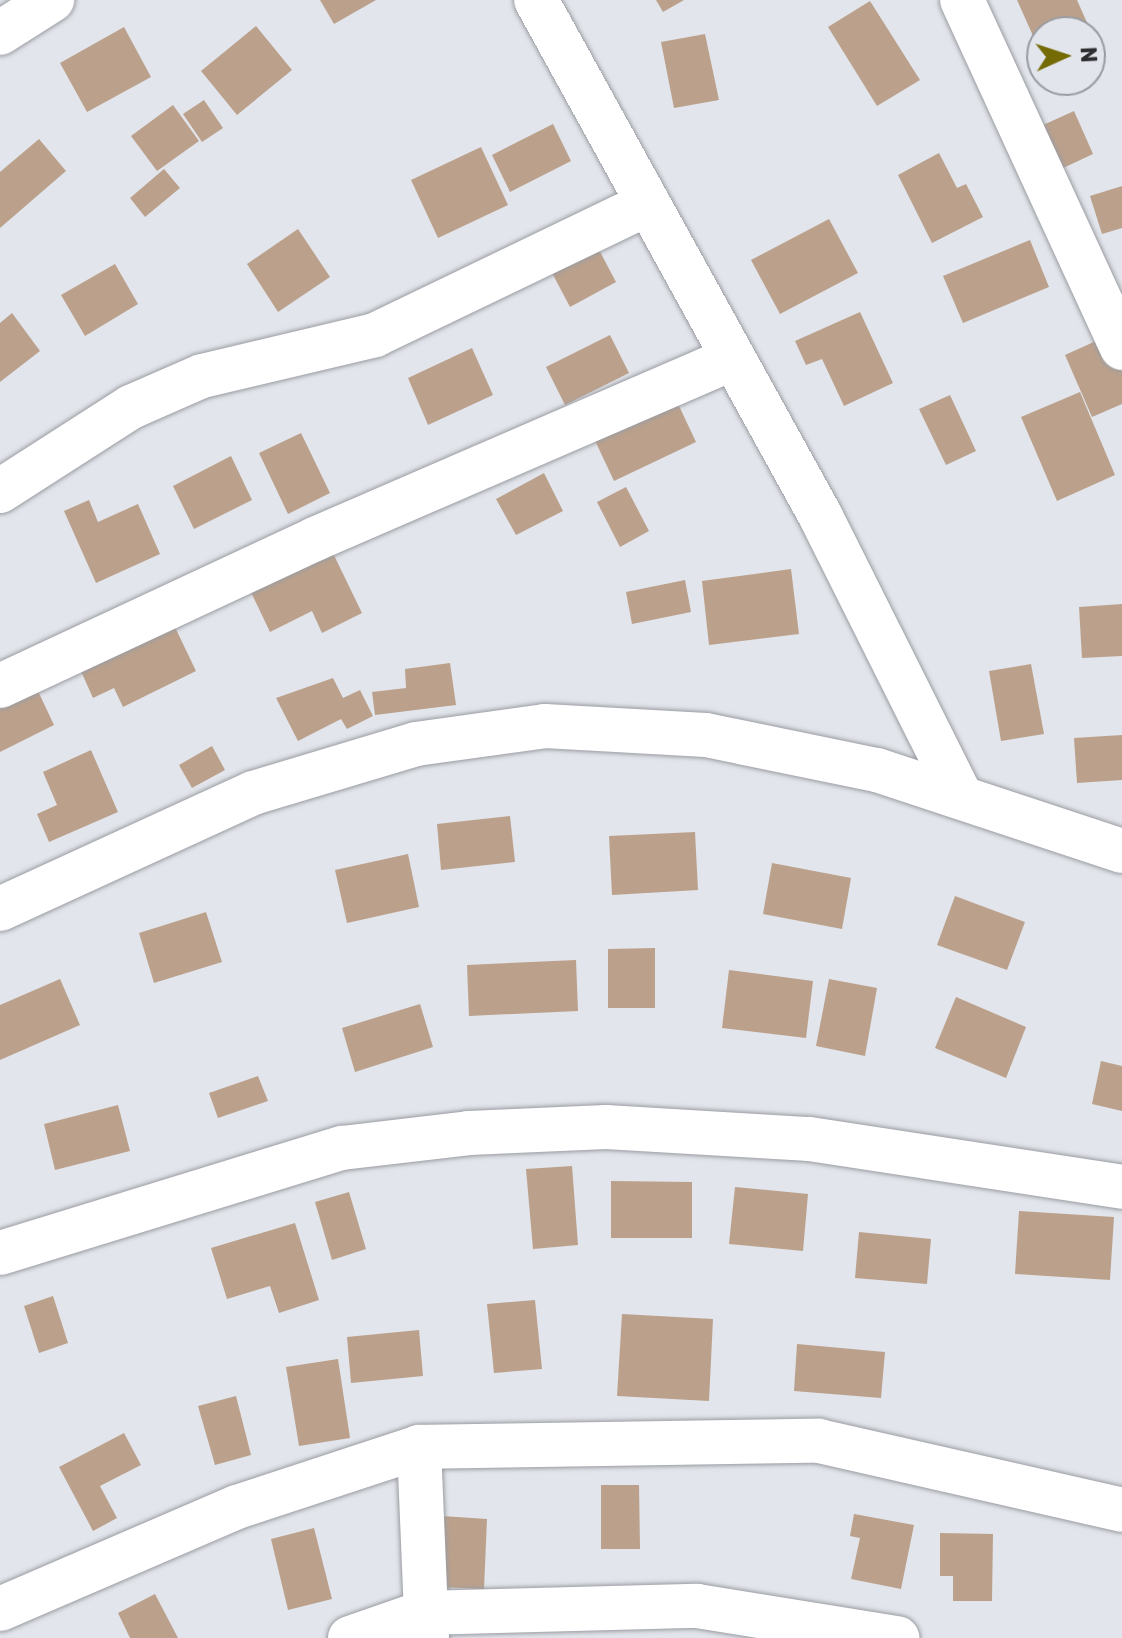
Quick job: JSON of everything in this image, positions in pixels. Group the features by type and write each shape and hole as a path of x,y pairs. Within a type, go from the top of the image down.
{"street":[{"path":"0,33 52,0"},
{"path":"536,0 645,205 821,517 960,795"},
{"path":"962,0 1122,348"},
{"path":"0,491 131,407 202,376 375,335 645,205"},
{"path":"0,686 315,539 730,359"},
{"path":"0,909 253,793 416,744 545,726 706,735 877,770 1122,851"},
{"path":"0,1253 342,1148 469,1133 606,1127 810,1139 1122,1187"},
{"path":"0,1609 237,1507 419,1447 819,1441 1122,1510"},
{"path":"419,1447 424,1626"},
{"path":"350,1638 424,1626 697,1606 897,1638"}],"building":[{"path":"320,0 376,0 334,24"},
{"path":"656,0 684,0 663,12"},
{"path":"1017,0 1077,0 1084,16 1026,16 1026,20"},
{"path":"870,1 920,80 877,106 828,27"},
{"path":"256,26 292,70 237,115 201,71"},
{"path":"124,27 151,77 87,112 60,63"},
{"path":"705,34 719,100 674,108 661,42"},
{"path":"204,100 223,128 202,142 183,114"},
{"path":"173,105 199,141 157,171 131,136"},
{"path":"1074,111 1093,154 1061,169 1041,126"},
{"path":"553,124 571,161 510,192 492,155"},
{"path":"39,139 66,171 0,228 0,172"},
{"path":"481,147 508,205 438,238 411,180"},
{"path":"939,153 957,188 966,184 983,217 932,243 898,175"},
{"path":"164,169 180,188 145,217 130,198"},
{"path":"1122,186 1122,228 1102,234 1090,196"},
{"path":"829,219 858,273 780,314 751,260"},
{"path":"298,229 330,277 278,312 247,264"},
{"path":"1030,240 1049,287 963,323 943,276"},
{"path":"597,246 616,282 570,307 551,271"},
{"path":"115,264 138,304 85,336 61,295"},
{"path":"860,312 893,383 844,406 822,359 806,365 795,341"},
{"path":"12,313 40,351 0,382 0,323"},
{"path":"610,335 629,373 565,405 546,367"},
{"path":"1107,336 1122,372 1122,404 1092,417 1065,355"},
{"path":"472,348 493,395 428,425 408,378"},
{"path":"672,391 696,442 614,481 590,430"},
{"path":"1080,392 1115,475 1057,501 1021,417"},
{"path":"950,395 976,451 946,465 919,409"},
{"path":"301,433 330,493 288,514 259,453"},
{"path":"231,456 252,500 194,529 173,486"},
{"path":"544,473 563,511 516,535 496,499"},
{"path":"626,487 649,531 620,547 597,502"},
{"path":"89,500 98,522 138,504 160,554 96,583 64,511"},
{"path":"330,547 362,613 322,633 312,611 270,632 248,586"},
{"path":"791,569 799,634 709,645 702,581"},
{"path":"685,580 691,612 632,624 626,592"},
{"path":"1122,604 1122,656 1082,658 1079,607"},
{"path":"173,623 196,671 123,707 114,688 93,698 80,669"},
{"path":"450,663 456,705 375,715 372,692 406,688 405,669"},
{"path":"1031,664 1044,734 1001,741 989,671"},
{"path":"333,678 343,698 360,690 373,716 347,729 341,719 298,741 276,698"},
{"path":"37,689 54,725 0,752 0,707"},
{"path":"1122,735 1122,780 1077,783 1074,738"},
{"path":"212,746 225,770 192,788 179,765"},
{"path":"91,750 118,812 49,842 37,814 57,805 43,772"},
{"path":"510,816 515,862 441,870 437,824"},
{"path":"695,832 698,890 612,895 609,836"},
{"path":"408,854 419,907 347,923 335,870"},
{"path":"772,863 851,878 842,929 763,914"},
{"path":"955,896 1025,922 1007,970 937,945"},
{"path":"206,912 222,962 154,983 139,933"},
{"path":"655,948 655,1008 608,1008 608,949"},
{"path":"576,960 578,1011 469,1016 467,965"},
{"path":"729,970 813,981 806,1038 722,1028"},
{"path":"60,979 80,1025 0,1060 0,1005"},
{"path":"829,979 877,988 865,1056 816,1046"},
{"path":"956,997 1026,1027 1006,1078 935,1048"},
{"path":"420,1004 433,1047 355,1072 342,1028"},
{"path":"1101,1061 1122,1066 1122,1111 1092,1104"},
{"path":"258,1076 268,1101 218,1118 209,1093"},
{"path":"118,1105 130,1151 55,1170 44,1124"},
{"path":"572,1166 578,1245 533,1249 526,1169"},
{"path":"611,1181 692,1182 692,1238 611,1238"},
{"path":"735,1187 808,1194 803,1251 729,1244"},
{"path":"349,1192 366,1249 332,1260 315,1202"},
{"path":"1019,1211 1114,1217 1110,1280 1015,1274"},
{"path":"295,1223 319,1300 279,1313 270,1286 227,1299 211,1248"},
{"path":"859,1232 931,1239 927,1284 855,1278"},
{"path":"53,1296 68,1343 39,1353 24,1306"},
{"path":"535,1300 542,1369 494,1373 487,1304"},
{"path":"622,1314 713,1319 709,1401 617,1396"},
{"path":"419,1330 423,1376 351,1383 347,1337"},
{"path":"797,1344 885,1352 881,1398 794,1391"},
{"path":"338,1359 350,1438 299,1446 286,1367"},
{"path":"236,1396 251,1455 215,1465 198,1406"},
{"path":"124,1433 141,1465 100,1486 117,1518 93,1531 59,1467"},
{"path":"601,1485 639,1485 640,1549 601,1549"},
{"path":"854,1514 914,1525 901,1589 851,1579 860,1538 850,1536"},
{"path":"442,1516 487,1519 484,1589 438,1587"},
{"path":"314,1528 332,1599 288,1610 271,1539"},
{"path":"940,1533 993,1534 992,1601 953,1601 953,1576 940,1576"},
{"path":"155,1594 178,1638 130,1638 118,1613"}]}
